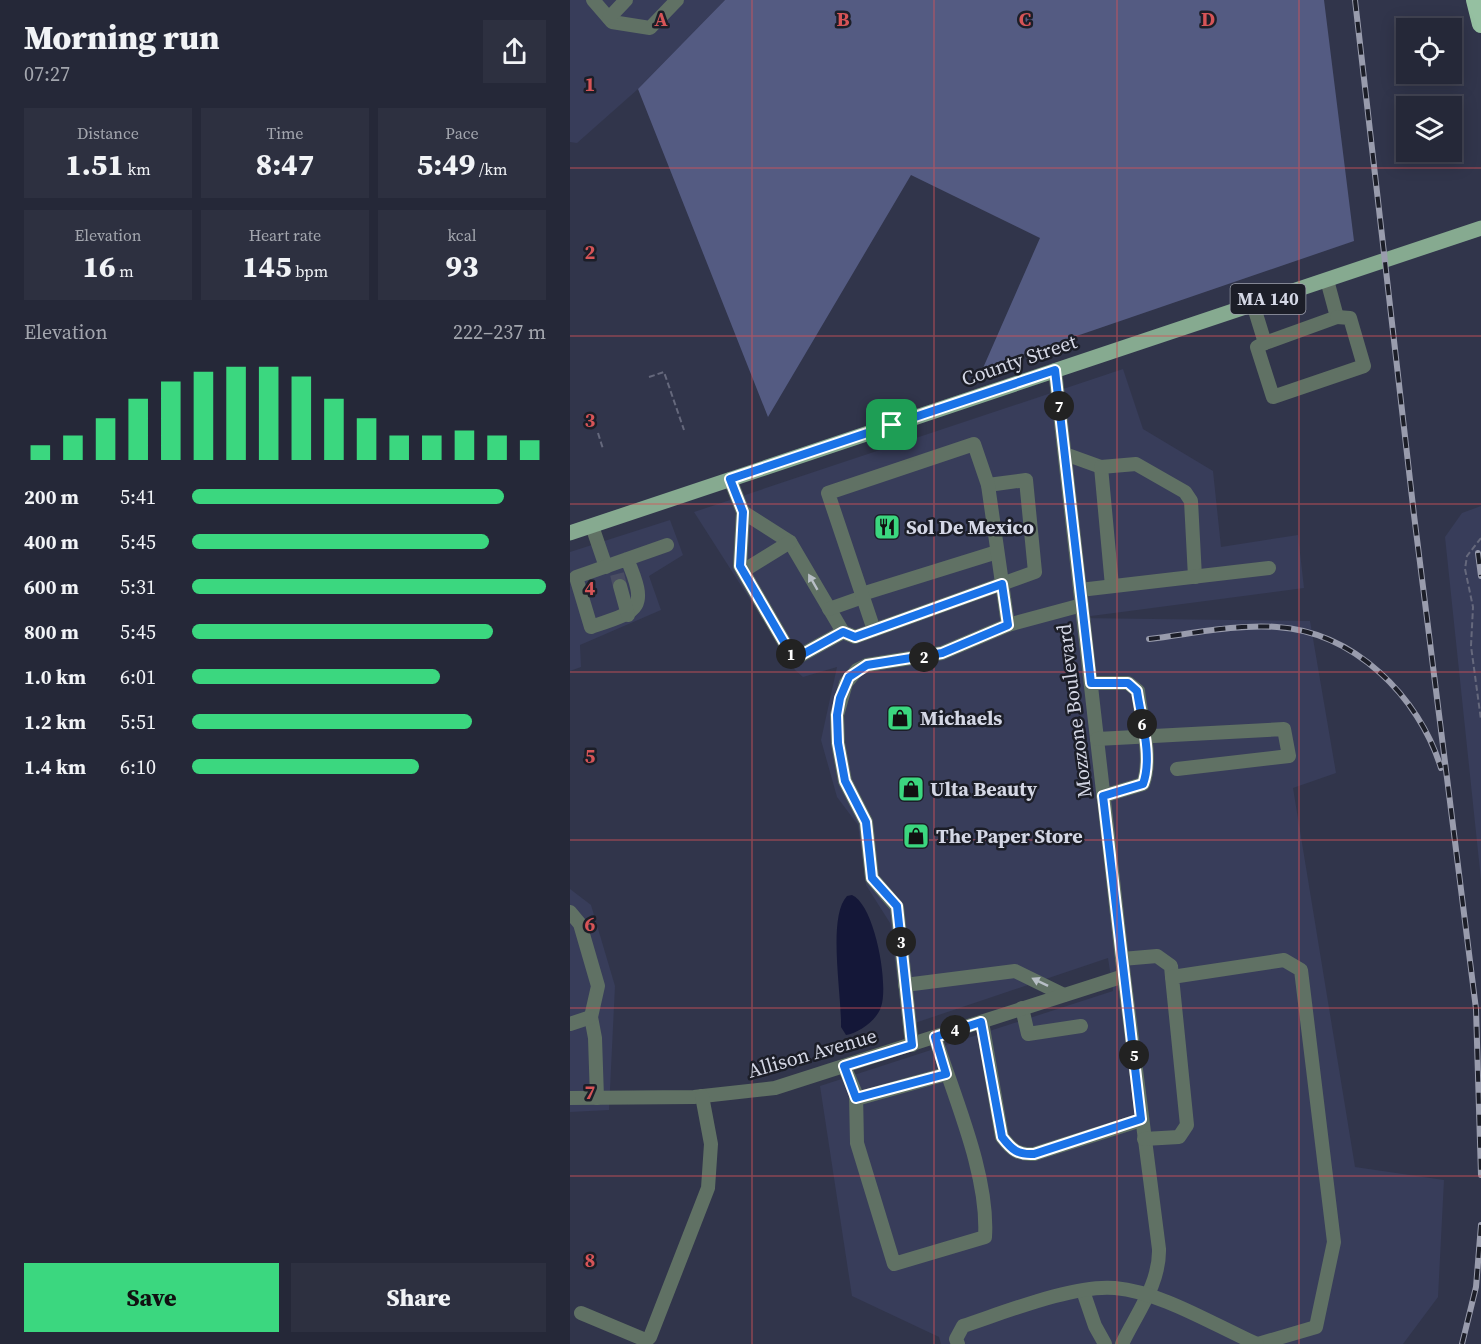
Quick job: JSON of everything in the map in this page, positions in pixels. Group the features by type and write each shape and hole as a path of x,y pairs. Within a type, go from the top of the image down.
{"highway":[{"path":"1475,0 1481,24"}],"main road":[{"name":"County Street","path":"570,533 1481,228"}],"street":[{"path":"593,0 612,22 650,28 677,0"},
{"path":"609,18 626,0"},
{"path":"1327,280 1337,317"},
{"path":"1253,304 1265,343"},
{"path":"1337,317 1350,318 1364,366 1273,397 1257,346 1337,317"},
{"name":"Mozzone Boulevard","path":"1055,370 1124,976 1159,1249 1159,1264 1148,1295 1122,1344"},
{"path":"874,630 828,494 974,444 988,485 1008,625"},
{"path":"1065,454 1101,467 1136,464 1185,492 1191,501 1195,577"},
{"path":"1101,467 1112,586"},
{"path":"730,479 743,512 740,566 794,659 843,632"},
{"path":"743,512 790,542 843,632 855,637 1035,572 1026,480 988,485"},
{"path":"592,526 617,570 640,593 638,602 628,615 591,627 576,577 617,570 667,545"},
{"path":"743,572 790,542"},
{"path":"829,609 997,552"},
{"path":"1080,590 1269,568"},
{"path":"617,570 628,615"},
{"path":"912,1045 897,906 872,878 866,822 845,781 838,743 837,715 840,698 849,677 867,665 942,653 1008,625 1082,605"},
{"path":"1091,683 1128,683 1137,691 1144,736 1147,772 1143,784 1103,796"},
{"path":"1097,739 1284,729 1289,756 1177,769"},
{"path":"570,912 580,924 598,986 591,1017 595,1038 597,1098"},
{"path":"1122,959 1157,956 1171,966 1187,1125 1179,1137 1144,1139"},
{"path":"958,1344 956,1339 963,1326 1061,1294 1113,1288 1148,1295 1257,1344 1316,1327 1334,1242 1301,970 1284,960 1172,977"},
{"path":"905,985 1014,971 1064,995"},
{"name":"Allison Avenue","path":"570,1098 702,1096 775,1088 1124,976"},
{"path":"1022,1008 1028,1034 1081,1026"},
{"path":"570,1024 591,1017"},
{"path":"981,1022 1002,1137 1012,1150 1023,1155 1034,1154 1141,1119"},
{"path":"844,1066 856,1098 857,1143 894,1264 985,1237 987,1213 980,1178 935,1037"},
{"path":"856,1098 946,1074"},
{"path":"581,1313 642,1339 647,1340 650,1336 708,1188 711,1144 702,1096"},
{"path":"1083,1291 1095,1326 1105,1344"}],"path":[{"path":"649,377 664,372 684,430"},
{"path":"598,433 603,449"},
{"path":"1481,537 1467,556 1465,569 1473,607 1472,646 1481,720"}],"shaded area":[{"path":"570,0 725,0 638,89 577,143 570,142"},
{"path":"725,0 1324,0 1354,241 983,368 1040,238 911,175 768,417 638,89"},
{"path":"1123,369 1143,429 1213,471 1221,547 1298,535 1304,588 1076,618 1310,621 1336,773 1293,788 1355,1167 1444,1180 1438,1297 1403,1344 941,1344 939,1337 852,1296 820,1086 1113,991 1108,958 903,1027 890,923 866,885 858,825 837,797 821,740 837,667 803,677 795,670 694,512"},
{"path":"1481,506 1481,880 1445,537 1462,513"},
{"path":"670,520 683,555 649,576 661,610 580,645 581,667 570,671 570,552"},
{"path":"570,889 591,905 615,986 609,1110 570,1112"},
{"path":"852,895 860,902 873,929 881,965 883,996 879,1012 872,1021 856,1032 846,1035 841,1027 837,939 841,906 847,896"}],"tunnel":[{"path":"617,574 620,586"}],"railway":[{"path":"1355,0 1414,515 1476,1009 1481,1175"},
{"path":"1478,553 1481,576"},
{"path":"1149,639 1261,626 1305,632 1332,641 1357,655 1380,672 1400,693 1417,716 1431,741 1441,768"},
{"path":"1462,1344 1476,1287 1481,1225"}],"place":[{"name":"Sol De Mexico","path":"887,527"},
{"name":"Michaels","path":"900,718"},
{"name":"Ulta Beauty","path":"911,789"},
{"name":"The Paper Store","path":"916,836"}],"route":[{"path":"1055,370 1091,683 1128,683 1137,691 1147,772 1143,784 1103,796 1141,1119 1034,1154 1023,1155 1012,1150 1002,1137 981,1022 935,1037 946,1074 856,1098 844,1066 912,1045 897,906 872,878 866,822 862,810 845,781 838,743 837,715 840,698 849,677 867,665 942,653 1008,625 1002,584 855,637 843,632 794,659 740,566 743,512 730,479 892,425 1055,370"}]}
